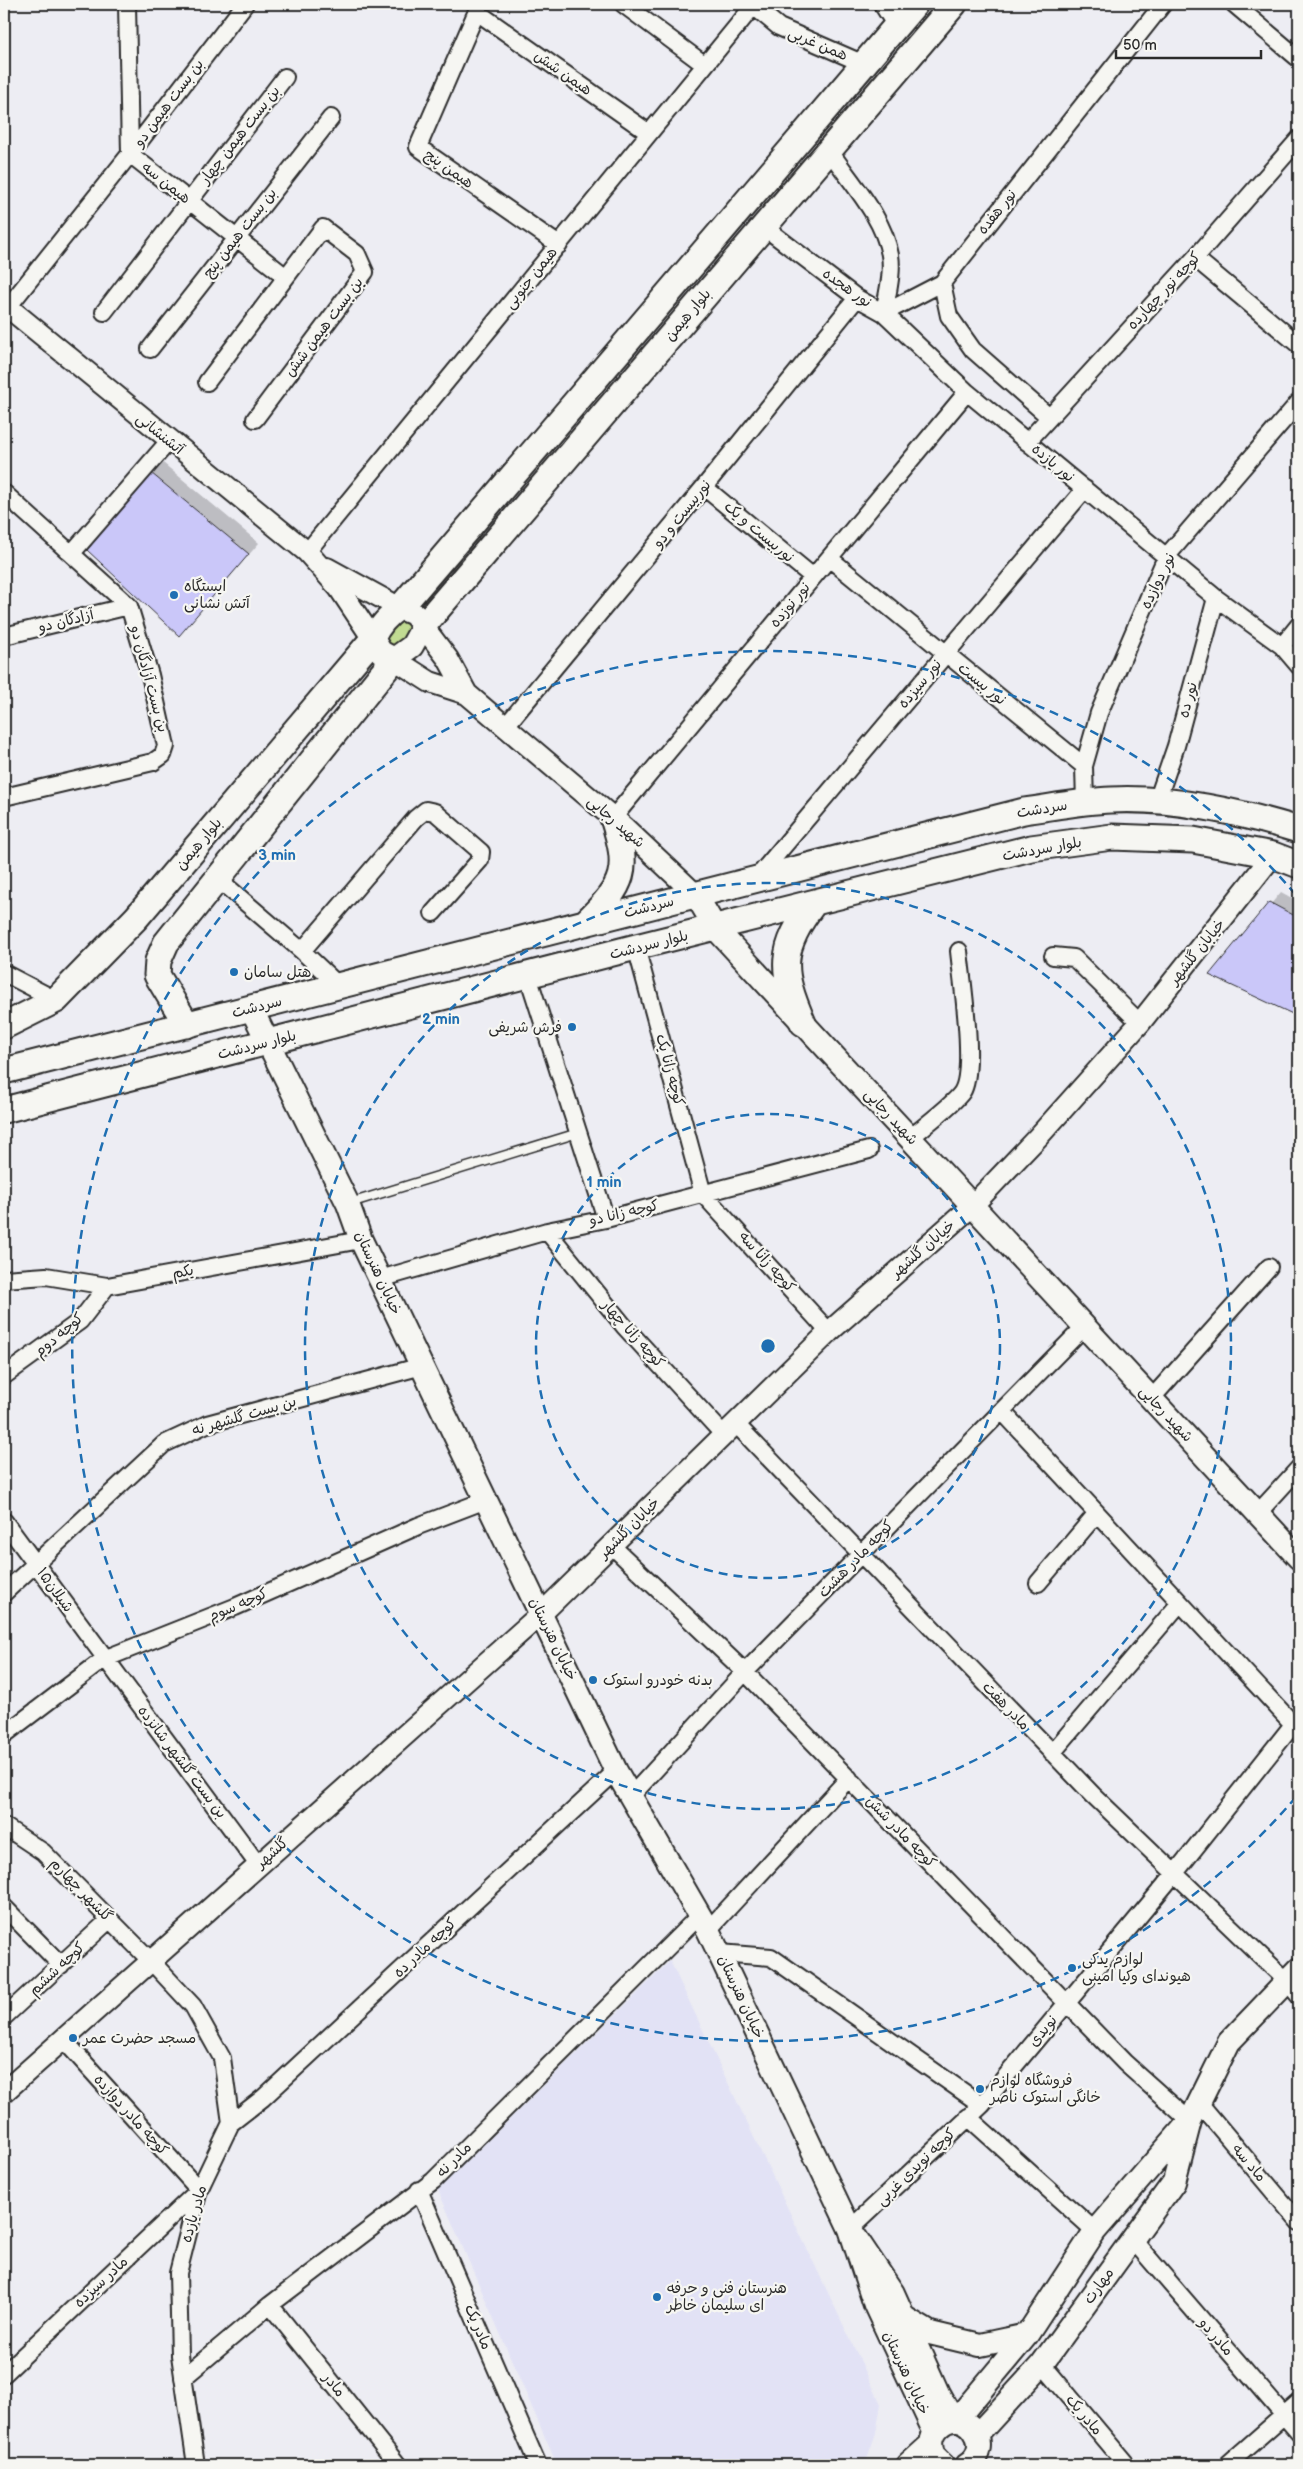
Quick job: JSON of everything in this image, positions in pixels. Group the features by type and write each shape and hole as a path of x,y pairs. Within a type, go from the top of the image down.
{"main road":[{"name":"بلوار هیمن","path":"400,608 915,4"},
{"name":"بلوار هیمن","path":"423,626 954,4"},
{"path":"187,1024 157,975 158,961 166,943 394,659 412,646 423,626 414,614 400,608 388,616 379,627 373,639 381,652 394,659"},
{"name":"بلوار هیمن","path":"4,1026 56,1000 136,918 373,639"},
{"name":"سردشت","path":"4,1071 1024,811 1110,800 1157,801 1195,805 1299,830"},
{"path":"585,923 605,903 622,878 621,845 612,818"},
{"name":"بلوار سردشت","path":"4,1110 636,947 716,929 1031,848 1112,837 1193,840 1274,856 1299,865"},
{"name":"شهید رجایی","path":"696,895 716,929 1299,1558"},
{"path":"803,1022 795,1005 785,961 800,922 814,903"},
{"name":"خیابان هنرستان","path":"251,1008 348,1204 361,1240 616,1771 720,1953 850,2229 875,2305 944,2429"},
{"name":"مهارت","path":"977,2454 1174,2182 1195,2112 1229,2042 1295,1981"},
{"name":"مهارت","path":"908,2465 944,2429 1027,2335 1095,2231 1195,2112"},
{"name":"خیابان هنرستان","path":"850,2229 894,2293 938,2393 944,2429"},
{"path":"905,2318 930,2333 980,2345 1027,2335"},
{"path":"943,2465 933,2456 944,2429 970,2424 977,2454"}],"street":[{"name":"بن بست هیمن دو","path":"127,4 130,154"},
{"name":"بن بست هیمن دو","path":"130,154 245,4"},
{"path":"623,4 705,65"},
{"name":"هیمن جنوبی","path":"312,557 753,4"},
{"name":"همن غربی","path":"753,4 779,27 864,64"},
{"path":"882,4 896,26"},
{"name":"نور هفده","path":"942,283 1163,4"},
{"path":"1234,4 1299,59"},
{"name":"هیمن شش","path":"478,8 649,133"},
{"name":"هیمن پنج","path":"478,8 418,147 559,245"},
{"name":"بن بست هیمن چهار","path":"104,312 285,77"},
{"name":"بن بست هیمن پنج","path":"150,349 331,118"},
{"name":"کوچه نور چهارده","path":"1027,442 1048,416 1195,258 1299,139"},
{"name":"نور هجده","path":"764,227 857,298 884,312 890,279 890,256 880,223 829,150"},
{"name":"هیمن سه","path":"5,308 130,154 286,277"},
{"name":"بن بست هیمن شش","path":"207,382 323,228 357,254 365,272 255,418"},
{"path":"1195,258 1299,345"},
{"path":"884,312 942,283 949,316 973,350 1048,416"},
{"name":"نوربیست و دو","path":"504,727 704,487 857,298"},
{"name":"آتشنشانی","path":"5,308 312,557 400,608"},
{"name":"نور یازده","path":"884,312 967,392 1216,598 1282,646"},
{"name":"نور نوزده","path":"612,818 967,392"},
{"name":"نور دوازده","path":"1084,766 1099,713 1166,557 1299,402"},
{"path":"72,553 169,441"},
{"name":"نوربیست و یک","path":"704,487 813,577"},
{"name":"نور سیزده","path":"755,880 1085,489"},
{"name":"بن بست آزادگان دو","path":"4,493 129,606 150,675 166,746 164,755 153,762 4,797"},
{"name":"آتشنشانی","path":"312,557 352,605 373,639"},
{"name":"نور بیست","path":"829,558 1084,766"},
{"name":"نور ده","path":"1157,801 1176,746 1216,598"},
{"name":"آزادگان دو","path":"4,636 129,606"},
{"path":"1282,646 1299,625"},
{"name":"شهید رجایی","path":"423,626 448,659 467,694 612,818 696,895"},
{"path":"1282,646 1299,653"},
{"path":"1282,646 1299,666"},
{"name":"شهید رجایی","path":"394,659 430,682 467,694"},
{"path":"1084,766 1085,803"},
{"path":"302,950 416,818 426,810 435,812 481,852 480,860 433,913"},
{"name":"خیابان گلشهر","path":"541,1614 829,1332 972,1206 1038,1137 1140,1023 1274,856"},
{"path":"218,879 302,950 339,986"},
{"name":"کوچه زانا یک","path":"636,947 704,1194"},
{"path":"910,1138 962,1093 967,1079 968,1058 959,951"},
{"path":"1053,956 1074,958 1140,1023"},
{"path":"4,973 56,1000"},
{"path":"528,976 606,1219"},
{"name":"کوچه زانا دو","path":"380,1279 547,1230 606,1219 869,1150"},
{"name":"کوچه زانا سه","path":"704,1194 829,1332"},
{"name":"کوچه زانا چهار","path":"547,1230 624,1326 729,1428"},
{"name":"یکم","path":"4,1279 46,1276 107,1286 361,1240"},
{"path":"1152,1398 1269,1266"},
{"name":"کوچه دوم","path":"4,1376 80,1321 107,1286"},
{"name":"کوچه مادر هشت","path":"631,1796 746,1672 1085,1326"},
{"name":"بن بست گلشهر نه","path":"4,1594 164,1444 185,1432 207,1424 422,1366"},
{"path":"1002,1411 1180,1603 1296,1720"},
{"name":"مادر هفت","path":"729,1428 861,1554 1093,1795 1175,1873 1295,1981"},
{"path":"1258,1513 1299,1468"},
{"name":"کوچه سوم","path":"4,1735 104,1659 235,1607 418,1526 486,1500"},
{"path":"1038,1584 1097,1513"},
{"name":"شیلان۱۵","path":"4,1521 104,1659"},
{"name":"کوچه مادر شش","path":"611,1545 746,1672 1125,2063 1195,2112"},
{"path":"1052,1753 1180,1603"},
{"name":"گلشهر","path":"4,2092 541,1614"},
{"name":"بن بست گلشهر شانزده","path":"104,1659 259,1866"},
{"name":"نویدی","path":"982,2105 1175,1873 1296,1720"},
{"name":"کوچه مادر ده","path":"231,2123 263,2098 616,1771"},
{"name":"مادر نه","path":"183,2378 270,2305 433,2181 704,1922 849,1778"},
{"name":"گلشهر چهارم","path":"4,1826 43,1852 152,1962"},
{"path":"4,1907 61,1965"},
{"name":"کوچه ششم","path":"4,2018 110,1920"},
{"path":"720,1953 771,1957 982,2105"},
{"path":"152,1962 193,2006 222,2058 231,2123"},
{"name":"کوچه مادر دوازده","path":"64,2039 199,2190"},
{"name":"کوچه نویدی غربی","path":"850,2229 982,2105"},
{"name":"ماد سه","path":"1195,2112 1299,2222"},
{"path":"968,2117 1095,2231"},
{"name":"مادر یازده","path":"196,2465 180,2355 178,2273 199,2190 231,2123"},
{"name":"مادر سیزده","path":"4,2374 199,2190"},
{"name":"مادر یک","path":"419,2190 538,2465"},
{"name":"مادر دو","path":"1133,2240 1299,2433"},
{"name":"مادر","path":"270,2305 398,2465"},
{"name":"مادر یک","path":"1042,2364 1127,2465"},
{"path":"1227,2465 1299,2402"}],"lane":[{"path":"348,1204 578,1134"}],"shaded area":[{"name":"هنرستان فنی و حرفه ای سلیمان خاطر","path":"670,1961 881,2404 876,2433 866,2461 861,2465 557,2465 438,2190"}],"green space":[{"path":"406,618 415,628 399,649 385,646 386,635 390,628"}],"building":[{"name":"ایستگاه آتش نشانی","path":"151,473 249,554 179,636 87,550"},
{"path":"1269,902 1299,918 1299,1017 1209,975"}],"place":[{"name":"ایستگاه آتش نشانی","path":"174,595"},
{"name":"هتل سامان","path":"234,972"},
{"name":"فرش شریفی","path":"572,1027"},
{"name":"بدنه خودرو استوک","path":"593,1680"},
{"name":"لوازم یدکى هیونداى وکیا امینى","path":"1072,1968"},
{"name":"مسجد حضرت عمر","path":"73,2038"},
{"name":"فروشگاه لوازم خانگى استوک ناصر","path":"980,2089"},
{"name":"هنرستان فنی و حرفه ای سلیمان خاطر","path":"657,2297"}]}
